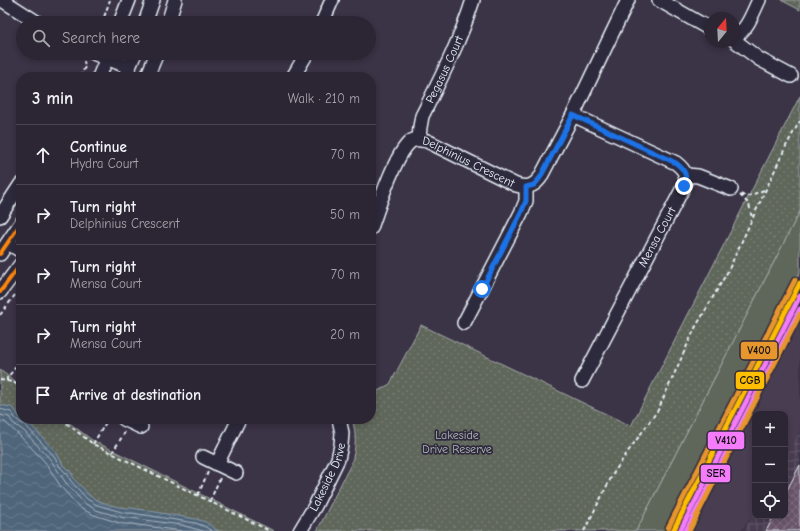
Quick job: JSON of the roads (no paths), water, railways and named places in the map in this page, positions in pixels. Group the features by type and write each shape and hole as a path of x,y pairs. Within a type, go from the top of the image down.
{"street":[{"path":"2,0 27,16"},
{"path":"123,16 129,0"},
{"path":"148,16 154,0"},
{"path":"170,16 176,0"},
{"path":"325,16 332,0"},
{"name":"Pegasus Court","path":"419,139 422,116 456,48 473,0"},
{"name":"Delphinius Crescent","path":"376,214 390,175 404,148 410,141 419,139 427,141 516,185 526,187 534,185 540,178 573,115 628,0"},
{"path":"659,0 704,26"},
{"path":"740,34 745,28 759,0"},
{"path":"740,44 760,59 791,76"},
{"path":"101,72 106,60"},
{"path":"149,72 154,60"},
{"path":"296,72 303,60"},
{"path":"573,115 676,163 683,168 686,175 698,176 731,189"},
{"name":"Mensa Court","path":"582,381 684,186 686,175"},
{"path":"464,323 521,213 526,201 526,187"},
{"path":"0,216 16,192"},
{"path":"0,254 16,233"},
{"path":"8,242 16,248"},
{"path":"0,292 16,271"},
{"path":"219,465 237,424"},
{"name":"Lakeside Drive","path":"300,531 315,506 338,458 342,433 340,424"}],"water":[{"path":"0,405 11,407 15,410 16,424 30,424 57,453 63,465 72,473 73,478 92,498 116,506 196,519 206,522 218,531 0,531"}],"park label":[{"name":"Lakeside Drive Reserve","path":"457,442"}]}
